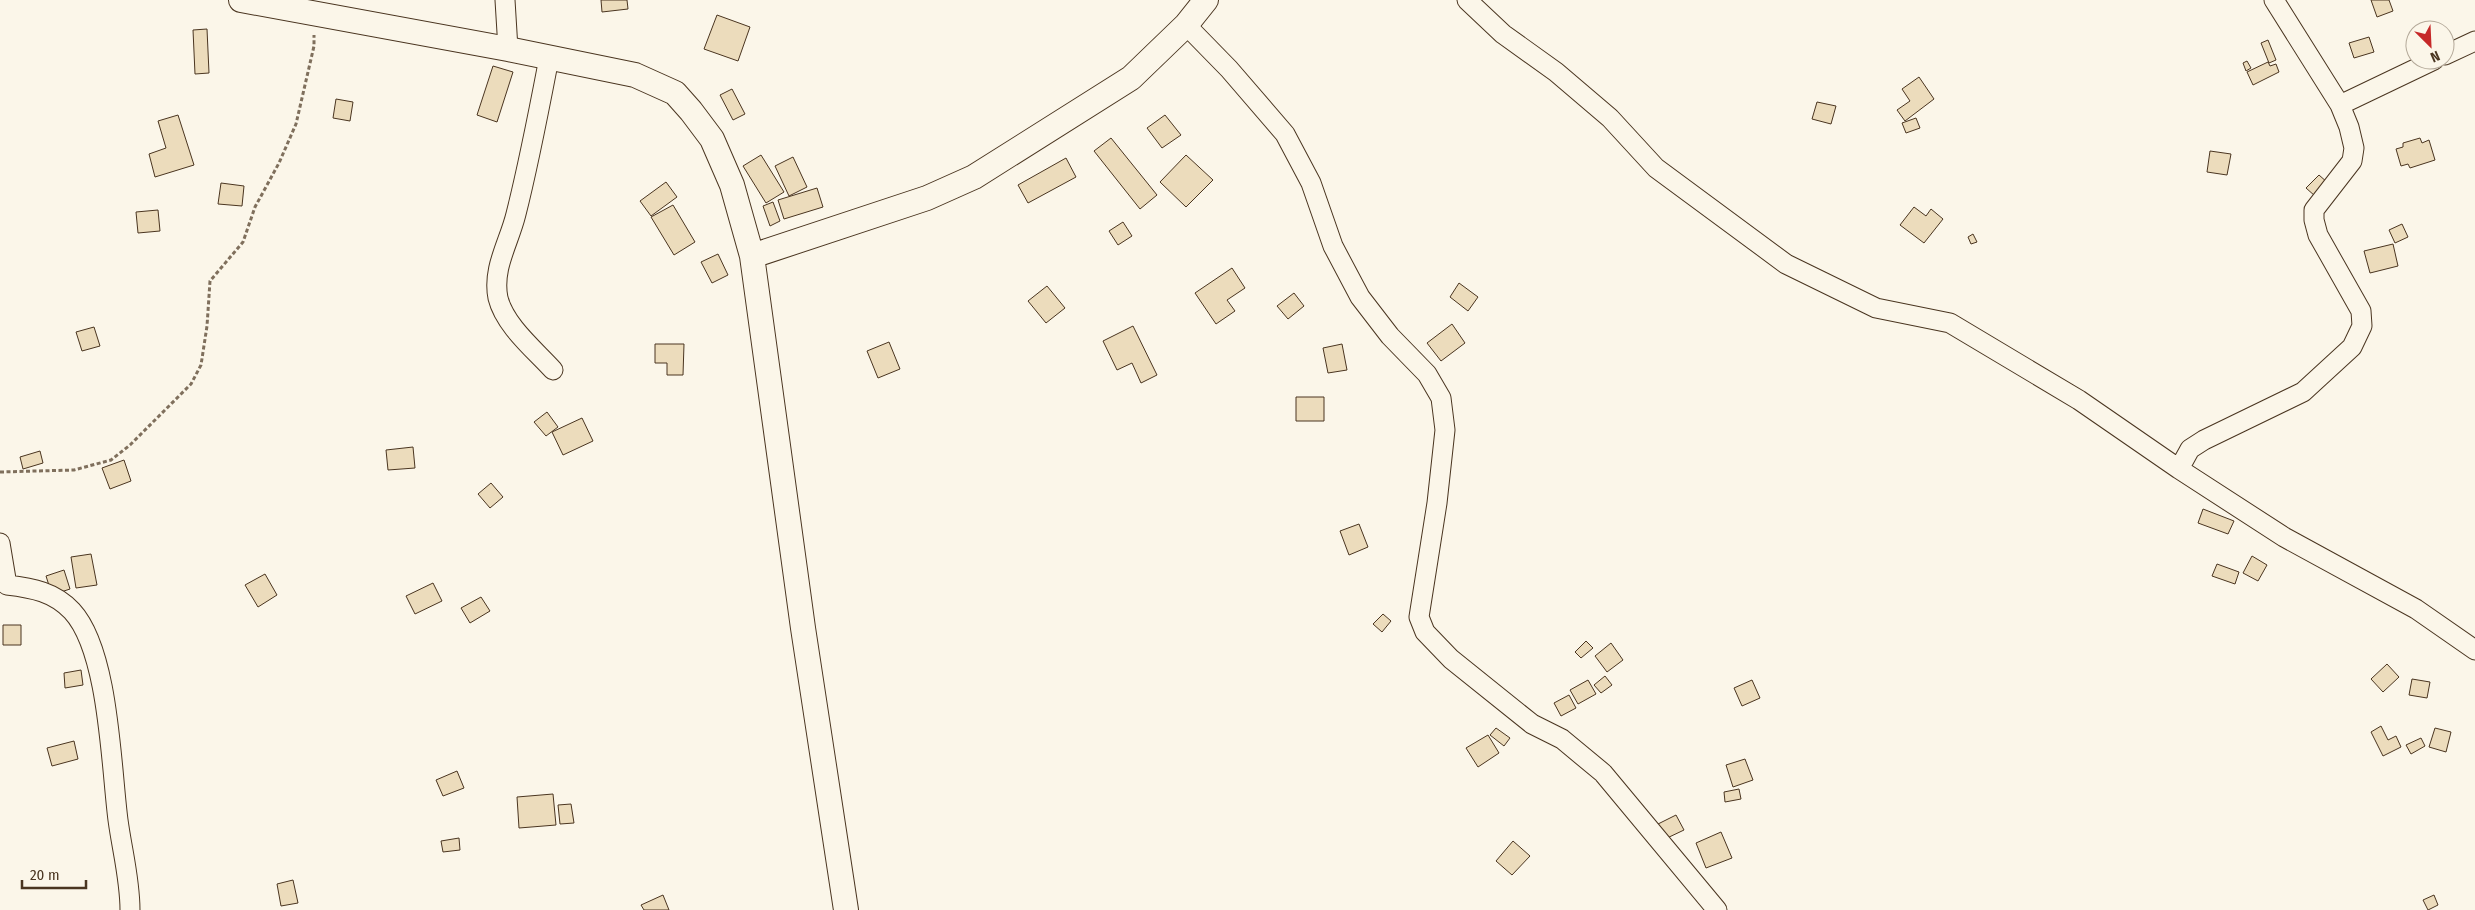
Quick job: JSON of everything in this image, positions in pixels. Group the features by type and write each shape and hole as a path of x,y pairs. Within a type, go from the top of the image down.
{"street":[{"path":"241,0 508,49 634,75 675,93 692,111 712,139 732,186 752,256 805,638 846,910"},
{"path":"505,0 508,49"},
{"path":"752,256 927,198 974,177 1130,78 1186,25 1206,0"},
{"path":"1467,0 1503,34 1556,72 1610,118 1656,168 1786,264 1876,308 1950,323 2079,400 2179,469 2284,537 2416,608 2475,650"},
{"path":"2179,469 2190,449 2204,440 2304,392 2352,347 2362,326 2361,310 2318,235 2314,220 2314,210 2352,161 2354,148 2349,127 2340,105 2274,0"},
{"path":"1186,25 1229,69 1285,134 1312,183 1333,246 1360,297 1390,336 1427,374 1441,398 1446,430 1437,503 1419,617 1425,632 1451,659 1532,724 1562,739 1603,773 1716,910"},
{"path":"2455,50 2475,40"},
{"path":"549,58 516,216 503,248 496,279 499,300 511,324 553,370"},
{"path":"2340,105 2413,70"},
{"path":"0,542 4,586 37,588 60,601 72,611 87,632 100,672 118,820 130,889 130,910"}],"path":[{"path":"0,472 74,470 111,460 130,445 191,384 201,365 208,326 210,281 218,268 233,256 243,242 255,208 279,163 296,124 314,46 312,12"}],"building":[{"path":"601,0 627,0 628,9 602,12"},
{"path":"2371,0 2389,0 2393,11 2377,17"},
{"path":"717,15 750,27 738,61 704,49"},
{"path":"207,29 209,73 195,74 193,30"},
{"path":"2369,37 2374,52 2354,58 2349,43"},
{"path":"2268,40 2276,60 2269,63 2261,43"},
{"path":"2247,61 2251,68 2246,71 2243,63"},
{"path":"2268,62 2270,66 2276,64 2279,72 2253,85 2247,72"},
{"path":"493,66 513,72 497,122 477,115"},
{"path":"1919,77 1934,99 1905,121 1897,110 1910,101 1902,89"},
{"path":"732,89 745,114 733,120 720,95"},
{"path":"336,99 353,102 350,121 333,118"},
{"path":"1817,102 1836,106 1831,124 1812,119"},
{"path":"178,115 194,165 155,177 149,154 166,148 158,121"},
{"path":"1165,115 1181,135 1162,148 1147,128"},
{"path":"1916,118 1920,128 1906,133 1902,123"},
{"path":"1111,138 1157,195 1140,209 1094,151"},
{"path":"2420,138 2422,143 2429,140 2435,160 2410,168 2408,164 2401,166 2396,149 2403,147 2403,143"},
{"path":"2210,151 2231,154 2227,175 2207,172"},
{"path":"761,155 784,192 766,203 743,166"},
{"path":"1186,155 1213,180 1186,207 1160,182"},
{"path":"793,157 807,187 789,196 775,166"},
{"path":"1066,158 1076,177 1028,203 1018,185"},
{"path":"2319,175 2328,183 2315,196 2306,188"},
{"path":"666,182 677,197 651,216 640,201"},
{"path":"221,183 244,186 242,206 218,204"},
{"path":"817,188 823,207 784,219 778,200"},
{"path":"773,202 780,221 770,226 763,206"},
{"path":"673,205 695,242 674,255 651,217"},
{"path":"1914,207 1926,216 1931,209 1943,219 1924,243 1900,225"},
{"path":"158,210 160,231 138,233 136,212"},
{"path":"1123,222 1132,236 1118,245 1109,231"},
{"path":"2402,224 2408,237 2395,243 2389,230"},
{"path":"1973,234 1977,242 1971,244 1968,237"},
{"path":"2393,244 2398,266 2370,273 2364,251"},
{"path":"718,254 728,275 712,283 701,262"},
{"path":"1232,268 1245,288 1227,300 1235,311 1216,324 1195,293"},
{"path":"1459,283 1478,297 1468,311 1450,297"},
{"path":"1047,286 1065,308 1046,323 1028,301"},
{"path":"1294,293 1304,306 1288,319 1277,306"},
{"path":"1452,324 1465,343 1441,361 1427,343"},
{"path":"1133,326 1157,375 1141,383 1132,363 1117,370 1103,341"},
{"path":"94,327 100,346 82,351 76,332"},
{"path":"889,342 900,369 878,378 867,351"},
{"path":"655,344 684,344 683,375 667,375 667,363 655,363"},
{"path":"1342,344 1347,370 1328,373 1323,348"},
{"path":"1296,397 1324,397 1324,421 1296,421"},
{"path":"547,412 558,427 546,436 534,422"},
{"path":"582,418 593,441 563,455 552,432"},
{"path":"413,447 415,468 388,470 386,450"},
{"path":"40,451 43,463 23,469 20,457"},
{"path":"124,460 131,481 110,489 102,468"},
{"path":"491,483 503,497 490,508 478,494"},
{"path":"2203,509 2234,521 2228,534 2198,523"},
{"path":"1359,524 1368,547 1349,555 1340,531"},
{"path":"91,554 97,585 76,588 71,557"},
{"path":"2252,556 2267,565 2258,581 2243,573"},
{"path":"2217,564 2239,572 2235,584 2212,576"},
{"path":"64,570 70,589 52,595 46,576"},
{"path":"265,574 277,595 258,607 245,585"},
{"path":"433,583 442,601 415,614 406,596"},
{"path":"481,597 490,611 470,623 461,608"},
{"path":"1383,614 1391,621 1382,632 1373,624"},
{"path":"3,625 21,625 21,645 3,645"},
{"path":"1586,641 1593,648 1581,658 1575,652"},
{"path":"1611,643 1623,660 1607,672 1595,656"},
{"path":"2387,664 2399,677 2383,692 2371,679"},
{"path":"81,670 83,685 65,688 64,673"},
{"path":"1605,676 1612,685 1601,693 1594,685"},
{"path":"2412,679 2430,682 2427,698 2409,695"},
{"path":"1588,680 1596,694 1578,704 1570,690"},
{"path":"1752,680 1760,698 1742,706 1734,688"},
{"path":"1569,695 1576,708 1561,716 1554,703"},
{"path":"2381,726 2388,740 2396,736 2401,747 2383,756 2371,732"},
{"path":"1496,728 1510,738 1504,746 1490,735"},
{"path":"2435,728 2451,732 2446,752 2429,747"},
{"path":"1488,735 1499,753 1478,767 1466,748"},
{"path":"2421,738 2425,746 2411,754 2406,745"},
{"path":"74,741 78,759 52,766 47,748"},
{"path":"1745,759 1753,780 1733,787 1726,765"},
{"path":"457,771 464,788 443,796 436,780"},
{"path":"1739,789 1741,799 1725,802 1724,792"},
{"path":"553,794 556,825 519,828 517,797"},
{"path":"571,804 574,823 560,824 558,805"},
{"path":"1676,815 1684,830 1665,839 1658,824"},
{"path":"1721,832 1732,858 1706,868 1696,843"},
{"path":"459,838 460,850 443,852 441,841"},
{"path":"1513,841 1530,856 1512,875 1496,861"},
{"path":"293,880 298,903 281,906 277,884"},
{"path":"663,895 669,910 644,910 641,905"},
{"path":"2434,895 2438,905 2428,910 2423,900"}]}
